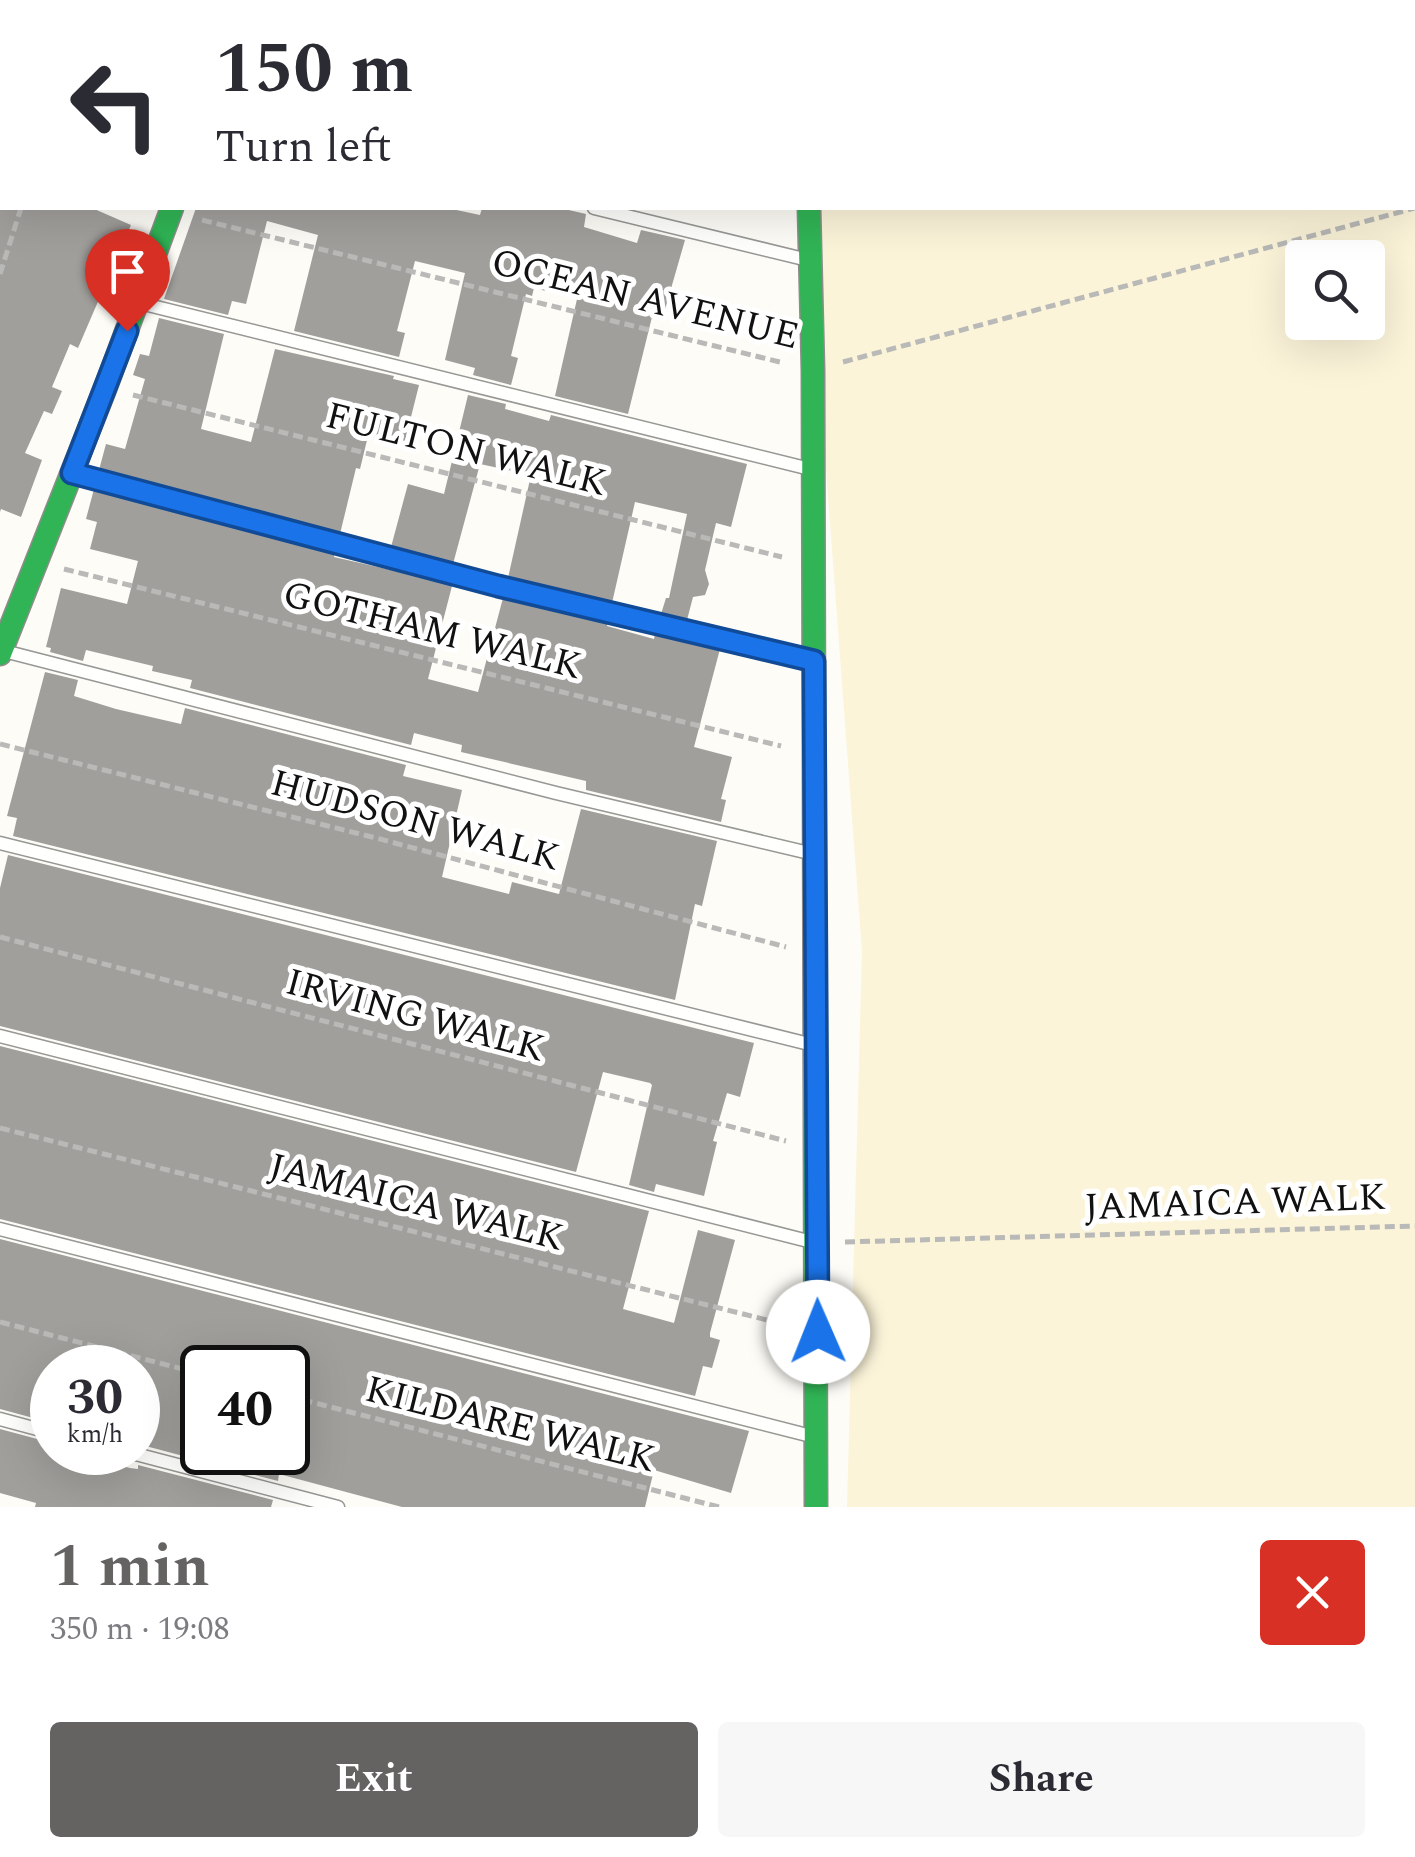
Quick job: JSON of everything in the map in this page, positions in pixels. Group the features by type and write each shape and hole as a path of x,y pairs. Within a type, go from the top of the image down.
{"street":[{"path":"1,652 106,389 171,210"},
{"path":"809,210 813,370 816,1507"}],"lane":[{"path":"602,210 810,260"},
{"path":"138,302 813,470"},
{"path":"72,473 498,586 814,661"},
{"path":"1,652 556,793 814,854"},
{"path":"0,843 815,1046"},
{"path":"0,1036 817,1243"},
{"path":"0,1229 817,1438"},
{"path":"0,1419 30,1427"},
{"path":"160,1460 338,1507"}],"path":[{"path":"0,274 21,210"},
{"name":"OCEAN AVENUE","path":"171,210 813,370 1408,210"},
{"name":"FULTON WALK","path":"106,389 814,564"},
{"name":"GOTHAM WALK","path":"37,562 814,754"},
{"name":"HUDSON WALK","path":"0,744 376,838 814,955"},
{"name":"IRVING WALK","path":"0,937 816,1148"},
{"name":"JAMAICA WALK","path":"0,1128 818,1332"},
{"name":"JAMAICA WALK","path":"817,1243 1415,1226"},
{"path":"0,1322 180,1368"},
{"name":"KILDARE WALK","path":"310,1402 719,1507"}],"sand":[{"path":"814,210 1415,210 1415,1507 847,1507 862,951 821,402"}],"building":[{"path":"0,210 97,210 131,225 78,348 70,344 52,387 62,391 52,414 44,411 25,453 42,460 21,517 1,509 0,512"},
{"path":"195,210 456,210 480,215 481,210 569,210 586,214 584,227 637,243 641,230 685,240 662,320 652,317 628,414 555,396 577,299 534,288 532,296 526,294 511,356 518,358 511,385 473,375 475,368 445,360 465,273 415,261 397,331 405,333 399,357 294,331 318,235 267,221 246,304 232,301 228,315 164,299"},
{"path":"159,318 224,334 201,429 251,442 275,349 419,385 404,445 368,436 340,534 99,470 106,444 125,449 145,379 133,375 140,354 149,356"},
{"path":"468,395 506,404 505,409 549,421 551,415 747,464 731,527 716,523 705,570 709,584 705,595 693,597 687,620 661,614 669,598 687,514 635,502 612,603 508,578 531,475 480,464 453,564 391,547 408,484 444,494"},
{"path":"94,489 335,553 334,557 448,583 452,586 428,679 478,692 503,598 608,622 607,626 654,639 655,633 720,649 694,747 732,757 721,799 726,800 721,822 586,790 586,781 461,752 462,745 414,733 411,745 190,688 192,680 152,671 153,666 86,650 83,661 50,652 51,648 46,647 61,588 127,604 138,561 90,549 97,522 86,519"},
{"path":"45,672 78,680 74,696 116,709 181,724 185,708 406,765 403,776 462,790 442,877 509,894 512,882 559,894 581,809 717,841 702,906 695,904 675,1000 13,836 17,818 7,816"},
{"path":"8,855 754,1043 740,1097 727,1093 713,1141 717,1142 704,1196 656,1184 654,1192 629,1185 650,1083 603,1072 576,1172 0,1026 0,888"},
{"path":"0,1046 649,1211 623,1309 674,1323 698,1230 735,1240 710,1333 710,1337 720,1340 712,1368 703,1366 695,1396 0,1219"},
{"path":"0,1239 749,1431 731,1493 654,1470 645,1507 402,1507 283,1475 310,1475 310,1345 180,1345 180,1455 160,1450 160,1345 30,1345 30,1417 0,1409"},
{"path":"0,1429 30,1437 30,1475 160,1475 160,1471 273,1500 271,1507 35,1507 36,1503 0,1493"},
{"path":"255,1475 279,1475 278,1481"}],"traffic: fast":[{"path":"0,654 171,210"},
{"path":"809,210 813,370 816,1507"}],"route":[{"path":"127,331 72,473 498,586 814,661 818,1332"}]}
